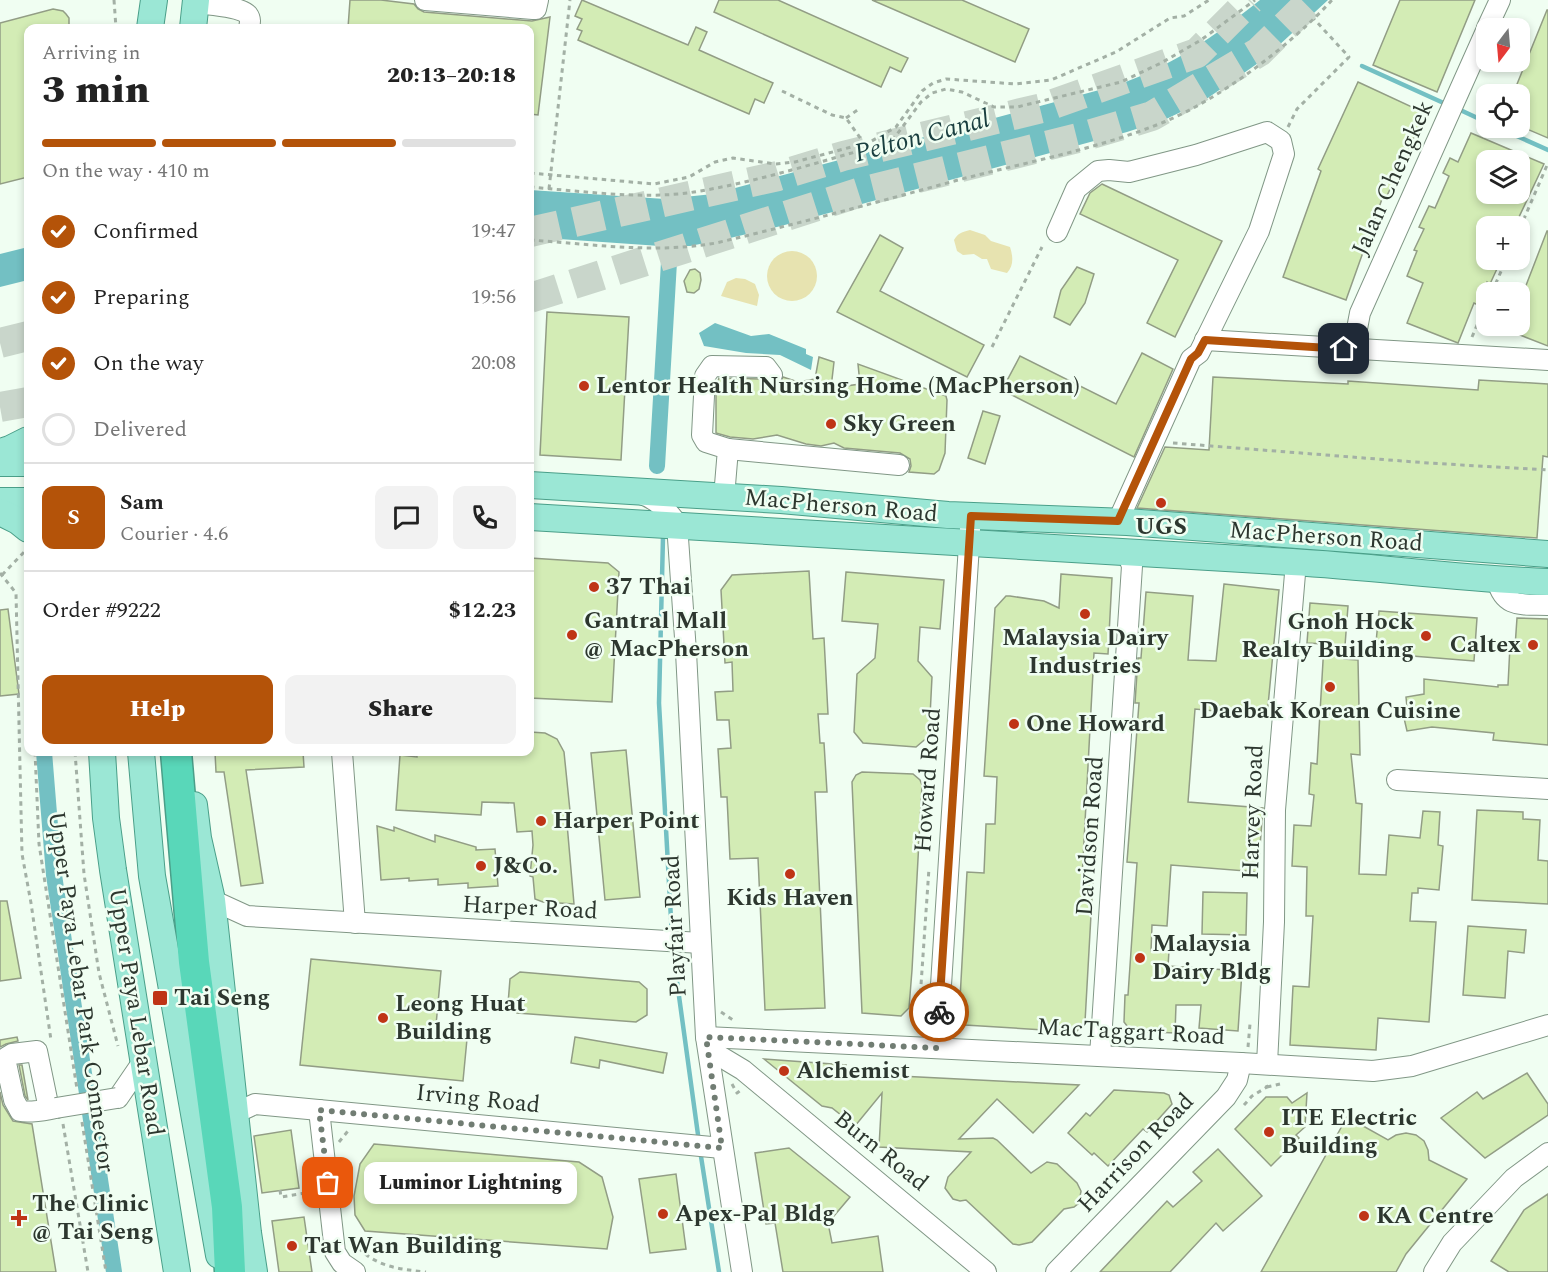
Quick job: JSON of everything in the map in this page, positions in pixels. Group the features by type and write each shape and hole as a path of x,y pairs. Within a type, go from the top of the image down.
{"highway":[{"path":"176,756 194,962 227,1207 230,1272"}],"main road":[{"path":"151,24 154,0"},
{"path":"193,24 196,1"},
{"path":"0,452 24,442"},
{"path":"0,463 24,463"},
{"name":"MacPherson Road","path":"534,485 724,496 971,516 1122,521 1548,554"},
{"path":"0,501 24,501"},
{"path":"0,512 24,526"},
{"name":"MacPherson Road","path":"534,518 969,541 1296,562 1548,583"},
{"name":"Upper Paya Lebar Road","path":"102,756 106,818 113,870 177,1272"},
{"name":"Upper Paya Lebar Road","path":"141,756 152,876 222,1272"},
{"path":"190,756 198,838 212,900 254,1272"}],"street":[{"path":"425,0 536,9 538,0"},
{"name":"Jalan Chengkek","path":"1492,18 1500,0"},
{"path":"196,1 240,10 247,14 249,24"},
{"name":"Jalan Chengkek","path":"1353,350 1360,313 1476,55"},
{"path":"1057,232 1076,189 1098,171 1129,172 1196,155 1267,132 1281,141 1284,154 1259,231 1202,346 1191,359 1122,521"},
{"path":"1202,346 1353,350 1548,360"},
{"path":"1137,487 1162,442 1199,362 1202,346"},
{"path":"772,375 766,367 712,366 705,376 702,435 706,442 728,449 899,465"},
{"path":"724,496 728,449"},
{"path":"632,491 646,495 671,515 677,524"},
{"name":"Howard Road","path":"937,1048 971,516"},
{"name":"Playfair Road","path":"677,524 706,1037 715,1147 742,1272"},
{"name":"Davidson Road","path":"1100,1056 1132,567 1129,558 1121,551"},
{"name":"Harvey Road","path":"1267,1064 1275,910 1275,810 1296,562"},
{"path":"342,756 355,923"},
{"path":"1397,780 1548,789"},
{"name":"Harper Road","path":"212,900 247,916 701,943"},
{"name":"MacTaggart Road","path":"706,1037 734,1030 937,1048 1373,1071 1412,1066 1548,1025"},
{"name":"Burn Road","path":"734,1030 732,1050 742,1070"},
{"name":"Burn Road","path":"706,1037 718,1055 742,1070 986,1272"},
{"path":"118,1098 144,1060"},
{"name":"Harrison Road","path":"1056,1272 1226,1097 1237,1080 1241,1063"},
{"path":"56,1112 118,1098 153,1116"},
{"name":"Irving Road","path":"235,1118 240,1111 255,1104 715,1147"},
{"path":"319,1110 335,1252 342,1263 355,1272"},
{"path":"1434,1272 1452,1243 1506,1186 1548,1153"}],"path":[{"path":"114,0 116,24"},
{"path":"549,189 570,0"},
{"path":"534,173 654,184 689,177 715,162 733,158 775,164 785,163 865,143 896,127 922,91 933,83 946,79 1016,84 1051,80 1116,52 1170,18 1184,16 1209,0"},
{"path":"534,187 650,195 693,193 778,174 884,144 895,137 921,102 932,93 946,89 962,92 994,107 1017,107 1121,82 1201,40 1255,0"},
{"path":"534,240 637,248 691,248 786,226 1068,152 1155,125 1203,104 1266,60 1314,19 1332,0"},
{"path":"1281,141 1297,109 1349,57 1314,19"},
{"path":"782,91 832,115 846,118 868,149"},
{"path":"846,118 859,109"},
{"path":"1525,216 1548,163"},
{"path":"992,346 1042,247"},
{"path":"1464,356 1476,328"},
{"path":"1162,442 1548,470"},
{"path":"24,551 1,574 16,593 22,854 53,1050"},
{"name":"Upper Paya Lebar Park Connector","path":"35,756 39,844 79,1098"},
{"path":"75,756 84,874 99,972 120,1052"},
{"path":"720,1011 734,1030"},
{"path":"56,1112 88,1272"},
{"name":"Upper Paya Lebar Park Connector","path":"82,1122 106,1272"},
{"path":"339,1143 349,1131 340,1124"},
{"path":"280,1190 281,1197 312,1192"},
{"path":"351,1231 353,1242 373,1260 393,1269 426,1272"}],"shaded area":[{"path":"970,230 985,235 991,241 1010,247 1012,261 1007,273 991,269 987,259 974,254 963,255 957,251 954,240 960,233"},
{"path":"787,251 797,251 810,258 817,271 817,281 810,294 797,301 787,301 778,297 771,290 767,281 767,271 771,262 778,255"},
{"path":"736,278 755,284 759,295 757,306 721,296 727,282"}],"water":[{"name":"Pelton Canal","path":"1260,0 1328,0 1264,59 1202,102 1164,120 1127,132 781,226 690,246 534,237 534,190 665,199 713,194 1114,86 1135,79 1173,60 1226,26"},
{"path":"24,248 24,281 0,287 0,254"},
{"path":"715,323 751,336 769,334 806,349 806,354 813,357 811,370 780,355 746,353 704,346 699,333"}],"building":[{"path":"350,0 381,0 414,4 424,12 532,21 550,17 538,115 534,114 534,24 348,24"},
{"path":"582,0 688,45 696,27 707,32 699,50 773,83 764,103 755,99 749,114 578,40 582,31 577,29 582,19 575,16"},
{"path":"719,0 778,0 908,58 901,72 890,67 881,87 714,12"},
{"path":"872,0 962,0 1029,29 1015,62"},
{"path":"1400,0 1475,0 1437,92 1373,65"},
{"path":"53,9 63,11 69,18 69,24 24,24 24,178 0,184 0,23"},
{"path":"1548,10 1548,138 1530,130 1530,84 1517,84 1522,72 1530,72 1530,52"},
{"path":"1358,82 1425,113 1385,200 1382,199 1346,300 1283,277 1321,171 1318,169"},
{"path":"1471,133 1476,135 1476,138 1483,138 1511,150 1476,150 1476,204 1525,204 1519,216 1476,216 1476,270 1496,270 1491,282 1476,282 1476,304 1474,303 1458,343 1407,323 1423,283 1407,276 1417,251 1414,250 1424,229 1419,227 1429,206 1435,208 1449,176 1443,173 1450,158 1458,162"},
{"path":"1530,158 1544,164 1530,194"},
{"path":"1102,184 1222,241 1175,337 1147,323 1178,260 1080,214 1090,193"},
{"path":"1548,231 1548,346 1523,336 1530,336 1530,282 1527,282"},
{"path":"880,235 903,248 880,291 984,345 967,377 837,312"},
{"path":"1077,267 1094,274 1085,303 1070,325 1054,317 1061,290"},
{"path":"695,269 700,273 699,289 694,293 687,292 684,281 690,270"},
{"name":"Lentor Health Nursing Home (MacPherson)","path":"547,312 629,317 621,460 540,455"},
{"path":"1142,353 1173,369 1134,457 1002,390 1020,356 1116,404"},
{"name":"Sky Green","path":"819,357 834,362 831,388 860,384 858,364 946,396 945,453 939,470 934,474 909,472 910,459 900,453 844,448 834,443 821,446 806,444 777,435 753,439 716,433 716,386 719,378 760,379 767,386 773,387 780,384 783,377 798,382 815,379"},
{"path":"1213,377 1348,384 1348,381 1478,390 1479,380 1548,384 1548,457 1543,456 1537,538 1137,508 1165,447 1209,450"},
{"path":"983,411 1000,416 985,464 968,458"},
{"name":"Gantral Mall @ MacPherson","path":"534,558 608,563 619,572 612,702 534,698"},
{"path":"809,571 813,639 824,638 828,714 818,714 820,743 824,743 827,792 815,792 825,1008 765,1010 758,858 730,859 727,797 721,797 718,749 731,748 729,720 717,720 715,692 733,691 732,662 725,663 721,590 732,575"},
{"path":"846,572 944,580 940,629 920,627 918,661 932,677 929,736 916,747 863,743 854,732 857,674 875,658 878,624 842,621"},
{"path":"1061,574 1112,578 1108,654 1094,653 1082,879 1093,879 1085,1022 1076,1032 965,1025 959,1017 967,872 984,873 986,824 995,824 997,777 984,776 995,608 1006,596 1010,596 1044,601 1059,608"},
{"path":"1224,584 1279,590 1267,716 1195,709 1188,802 1263,808 1258,872 1171,865 1167,926 1152,925 1151,951 1169,951 1168,966 1242,971 1238,1031 1199,1028 1201,1005 1176,1005 1175,1033 1131,1031 1124,1022 1137,863 1127,862 1139,703 1135,703 1138,658 1141,658 1146,592 1193,596 1188,660 1216,661"},
{"path":"1310,603 1348,606 1344,659 1358,660 1360,755 1351,754 1356,803 1362,804 1359,874 1386,875 1389,835 1420,838 1423,811 1440,812 1438,845 1443,846 1439,890 1418,888 1418,893 1412,893 1410,921 1436,922 1429,1022 1378,1018 1376,1050 1290,1045 1293,986 1309,987 1313,916 1306,916 1307,867 1292,866 1294,825 1311,826 1314,795 1309,794 1311,763 1317,764 1324,644 1307,643"},
{"path":"8,609 19,694 0,696 0,610"},
{"name":"Gnoh Hock Realty Building","path":"1379,611 1477,618 1474,661 1375,653"},
{"path":"1517,618 1548,619 1548,745 1493,740 1494,733 1432,727 1407,731 1404,718 1408,717 1406,697 1424,694 1424,679 1498,687 1498,685 1508,685 1510,646 1515,647"},
{"path":"534,732 545,733 557,739 564,752 570,811 566,812 574,904 543,902 535,899 533,877 530,876 532,831 517,832 514,803 482,802 481,815 396,810 400,756 534,756"},
{"path":"626,750 640,897 605,900 591,753"},
{"path":"215,756 303,756 304,767 246,770 263,883 241,886 224,772 216,772"},
{"path":"862,772 913,774 922,785 909,1008 901,1016 862,1013 852,782 856,775"},
{"path":"1477,810 1523,812 1523,819 1540,820 1538,860 1548,861 1548,904 1472,900"},
{"path":"377,826 394,831 394,827 435,842 435,835 476,847 476,850 495,849 498,886 468,888 468,883 438,885 438,879 381,880"},
{"path":"1203,892 1247,893 1246,935 1202,934"},
{"path":"0,901 7,901 21,978 0,981"},
{"path":"1468,926 1526,930 1524,953 1508,951 1505,998 1463,995"},
{"name":"Leong Huat Building","path":"311,959 441,971 435,1036 467,1039 463,1081 300,1065"},
{"path":"520,972 639,982 647,989 647,1015 636,1022 517,1013 508,1004 510,979"},
{"path":"17,1037 18,1041 0,1047 0,1040"},
{"path":"575,1037 667,1053 663,1073 600,1060 599,1068 571,1063"},
{"path":"764,1059 846,1065 845,1070 880,1073 880,1075 1079,1085 1033,1133 997,1099 959,1139 993,1138 1031,1173 1047,1162 1057,1164 1077,1183 1081,1191 1079,1203 1074,1207 1064,1209 1032,1242 1013,1244 966,1200 953,1199 945,1188 948,1177 971,1152 879,1147 882,1093 855,1126 832,1108 822,1106"},
{"path":"19,1065 22,1065 28,1100 25,1096"},
{"path":"1527,1073 1548,1104 1548,1115 1485,1158 1441,1118 1477,1092 1483,1099"},
{"path":"1114,1090 1164,1093 1169,1095 1172,1104 1147,1132 1143,1129 1108,1166 1068,1133 1086,1113 1090,1116"},
{"path":"0,1092 3,1105 13,1121 32,1124 56,1272 0,1272"},
{"name":"ITE Electric Building","path":"1307,1093 1305,1127 1296,1135 1299,1138 1271,1166 1235,1129 1266,1097 1287,1097 1292,1103"},
{"name":"KA Centre","path":"1347,1117 1388,1140 1406,1133 1416,1135 1424,1141 1429,1160 1467,1179 1406,1254 1396,1272 1261,1272"},
{"path":"291,1130 299,1188 262,1193 254,1136"},
{"path":"374,1144 579,1162 602,1177 613,1217 607,1249 365,1231 355,1215 354,1196 360,1164"},
{"path":"789,1148 850,1197 828,1223 832,1243 878,1236 883,1272 783,1272 775,1223 766,1224 755,1153"},
{"path":"1218,1149 1262,1196 1223,1231 1216,1223 1170,1272 1100,1272 1167,1201 1173,1207 1202,1181 1193,1172"},
{"name":"Apex-Pal Bldg","path":"676,1174 686,1249 650,1253 639,1179"},
{"path":"1548,1194 1548,1272 1509,1272 1491,1261 1524,1210"},
{"name":"Tat Wan Building","path":"304,1217 312,1272 279,1272 272,1221"}],"waterway":[{"path":"1362,66 1448,105"},
{"path":"1456,108 1476,117"},
{"path":"1521,138 1548,150"},
{"path":"657,466 669,262"},
{"path":"663,537 659,703 672,937"},
{"path":"44,756 54,875 114,1272"},
{"path":"672,945 699,1142"},
{"path":"700,1150 719,1272"}],"tunnel":[{"path":"534,231 778,176 843,156 1042,108 1197,53 1250,0"},
{"path":"534,297 861,192 1082,137 1152,116 1259,52 1312,0"},
{"path":"0,343 24,337"},
{"path":"0,407 24,403"}],"way so far":[{"path":"328,1183 319,1110 722,1148 706,1037 937,1048 939,1012"}],"place":[{"name":"Lentor Health Nursing Home (MacPherson)","path":"584,386"},
{"name":"Sky Green","path":"831,424"},
{"name":"UGS","path":"1161,503"},
{"name":"37 Thai","path":"594,587"},
{"name":"Malaysia Dairy Industries","path":"1085,614"},
{"name":"Gantral Mall @ MacPherson","path":"572,635"},
{"name":"Gnoh Hock Realty Building","path":"1426,636"},
{"name":"Caltex","path":"1533,645"},
{"name":"Daebak Korean Cuisine","path":"1330,687"},
{"name":"One Howard","path":"1014,724"},
{"name":"Harper Point","path":"541,821"},
{"name":"J&Co.","path":"481,866"},
{"name":"Kids Haven","path":"790,874"},
{"name":"Malaysia Dairy Bldg","path":"1140,958"},
{"name":"Tai Seng","path":"160,998"},
{"name":"Leong Huat Building","path":"383,1018"},
{"name":"Alchemist","path":"784,1071"},
{"name":"ITE Electric Building","path":"1269,1132"},
{"name":"Luminor Lightning","path":"328,1183"},
{"name":"Apex-Pal Bldg","path":"663,1214"},
{"name":"KA Centre","path":"1364,1216"},
{"name":"The Clinic @ Tai Seng","path":"19,1218"},
{"name":"Tat Wan Building","path":"292,1246"}],"route":[{"path":"939,1012 971,516 1118,521 1191,359 1198,353 1205,340 1344,349"}]}
